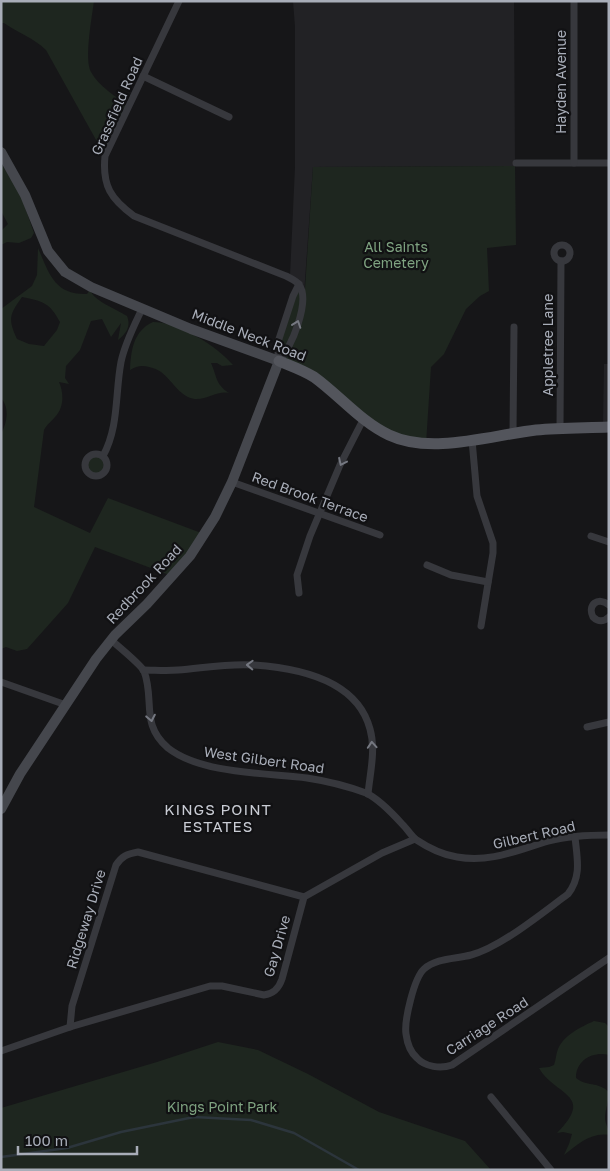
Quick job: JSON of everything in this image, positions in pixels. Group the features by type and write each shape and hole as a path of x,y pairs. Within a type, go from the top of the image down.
{"main road":[{"name":"Middle Neck Road","path":"1,152 26,195 48,251 54,261 76,280 142,309 312,376 381,431 398,439 426,444 472,440 513,433 609,427"},
{"name":"Redbrook Road","path":"1,809 20,774 111,640 147,604 190,556 218,512 232,482 279,362"}],"street":[{"name":"Grassfield Road","path":"179,1 106,156 105,178 109,191 118,204 134,216 286,276 299,284"},
{"name":"Hayden Avenue","path":"574,1 574,163"},
{"path":"143,76 229,117"},
{"path":"516,163 609,163"},
{"name":"Appletree Lane","path":"560,429 561,261"},
{"path":"279,362 277,345 293,296 299,284"},
{"path":"279,362 286,354 302,307 303,294 299,284"},
{"path":"103,456 112,435 124,352 142,309"},
{"path":"513,433 514,327"},
{"path":"299,593 297,584 298,570 340,464 364,418"},
{"path":"472,440 477,496 493,543 481,626"},
{"name":"Red Brook Terrace","path":"232,482 380,535"},
{"path":"591,536 609,542"},
{"path":"427,565 450,576 488,582"},
{"path":"609,605 604,601 598,601 592,605 591,611 593,617 599,621 606,620 609,617"},
{"path":"111,640 143,670 176,670 219,665 254,665 301,673 340,687 355,700 370,728 373,749 368,794"},
{"name":"West Gilbert Road","path":"143,670 153,730 161,741 182,756 197,763 213,766 329,782 368,794"},
{"path":"1,682 66,705"},
{"path":"587,727 609,722"},
{"name":"Gilbert Road","path":"368,794 395,816 415,838 446,854 478,859 499,857 550,841 609,835"},
{"name":"Carriage Road","path":"575,837 578,872 575,885 568,894 495,945 470,956 432,964 425,968 417,977 405,1032 412,1052 418,1060 431,1066 452,1065 609,958"},
{"path":"304,897 382,853 415,838"},
{"name":"Ridgeway Drive","path":"70,1027 72,1006 116,865 120,858 127,854 138,852 304,897"},
{"name":"Gay Drive","path":"1,1051 70,1027 210,986 222,986 264,995 270,994 280,986 304,897"},
{"path":"491,1098 551,1170"}],"shaded area":[{"path":"293,1 514,1 515,166 313,167 304,294 290,276 295,167 295,27"},
{"path":"604,364 609,364 609,427 603,427"}],"green space":[{"path":"1,1 94,1 88,48 89,66 94,77 103,87 129,107 105,156 46,50 31,39 1,23"},
{"path":"1,163 20,193 34,233 31,238 19,243 7,242 1,245 1,231 8,224 1,211"},
{"name":"All Saints Cemetery","path":"515,166 516,245 487,248 489,291 480,296 466,309 444,354 431,367 426,444 397,438 319,380 280,362 304,304 313,167"},
{"path":"38,248 54,281 60,286 67,291 76,293 87,294 90,290 96,298 127,316 129,323 126,332 118,340 121,323 111,337 102,319 91,321 80,350 66,366 65,378 69,384 59,382 62,391 62,405 44,430 34,507 90,533 108,498 204,534 172,576 95,547 68,603 27,649 17,651 6,647 1,649 1,434 5,425 7,411 1,398 1,309 32,286 37,275","holes":["22,297 45,304 53,311 60,322 57,330 44,346 29,344 17,339 12,327 11,317 14,308"]},
{"path":"299,287 301,306 285,352 280,358 279,344"},
{"path":"153,322 174,326 196,336 226,358 233,365 222,366 217,363 211,363 219,383 229,393 219,393 193,399 182,393 166,376 156,369 141,366 130,370 134,342 141,331"},
{"path":"95,456 101,459 104,465 101,471 95,474 89,471 86,465 89,459"},
{"path":"594,1021 605,1023 609,1027 609,1055 597,1054 586,1058 579,1066 576,1078 580,1081 600,1086 609,1092 605,1118 609,1135 590,1137 564,1155 572,1134 557,1133 568,1120 573,1110 573,1103 569,1096 546,1077 539,1068 554,1065 558,1049 564,1040 578,1029"},
{"name":"Kings Point Park","path":"218,1042 258,1050 379,1112 465,1141 491,1170 1,1170 1,1108"}],"waterway":[{"path":"1,1157 67,1148 121,1132 194,1117 251,1120 294,1133 359,1170"}],"district":[{"name":"KINGS POINT ESTATES","path":"218,818"}]}
